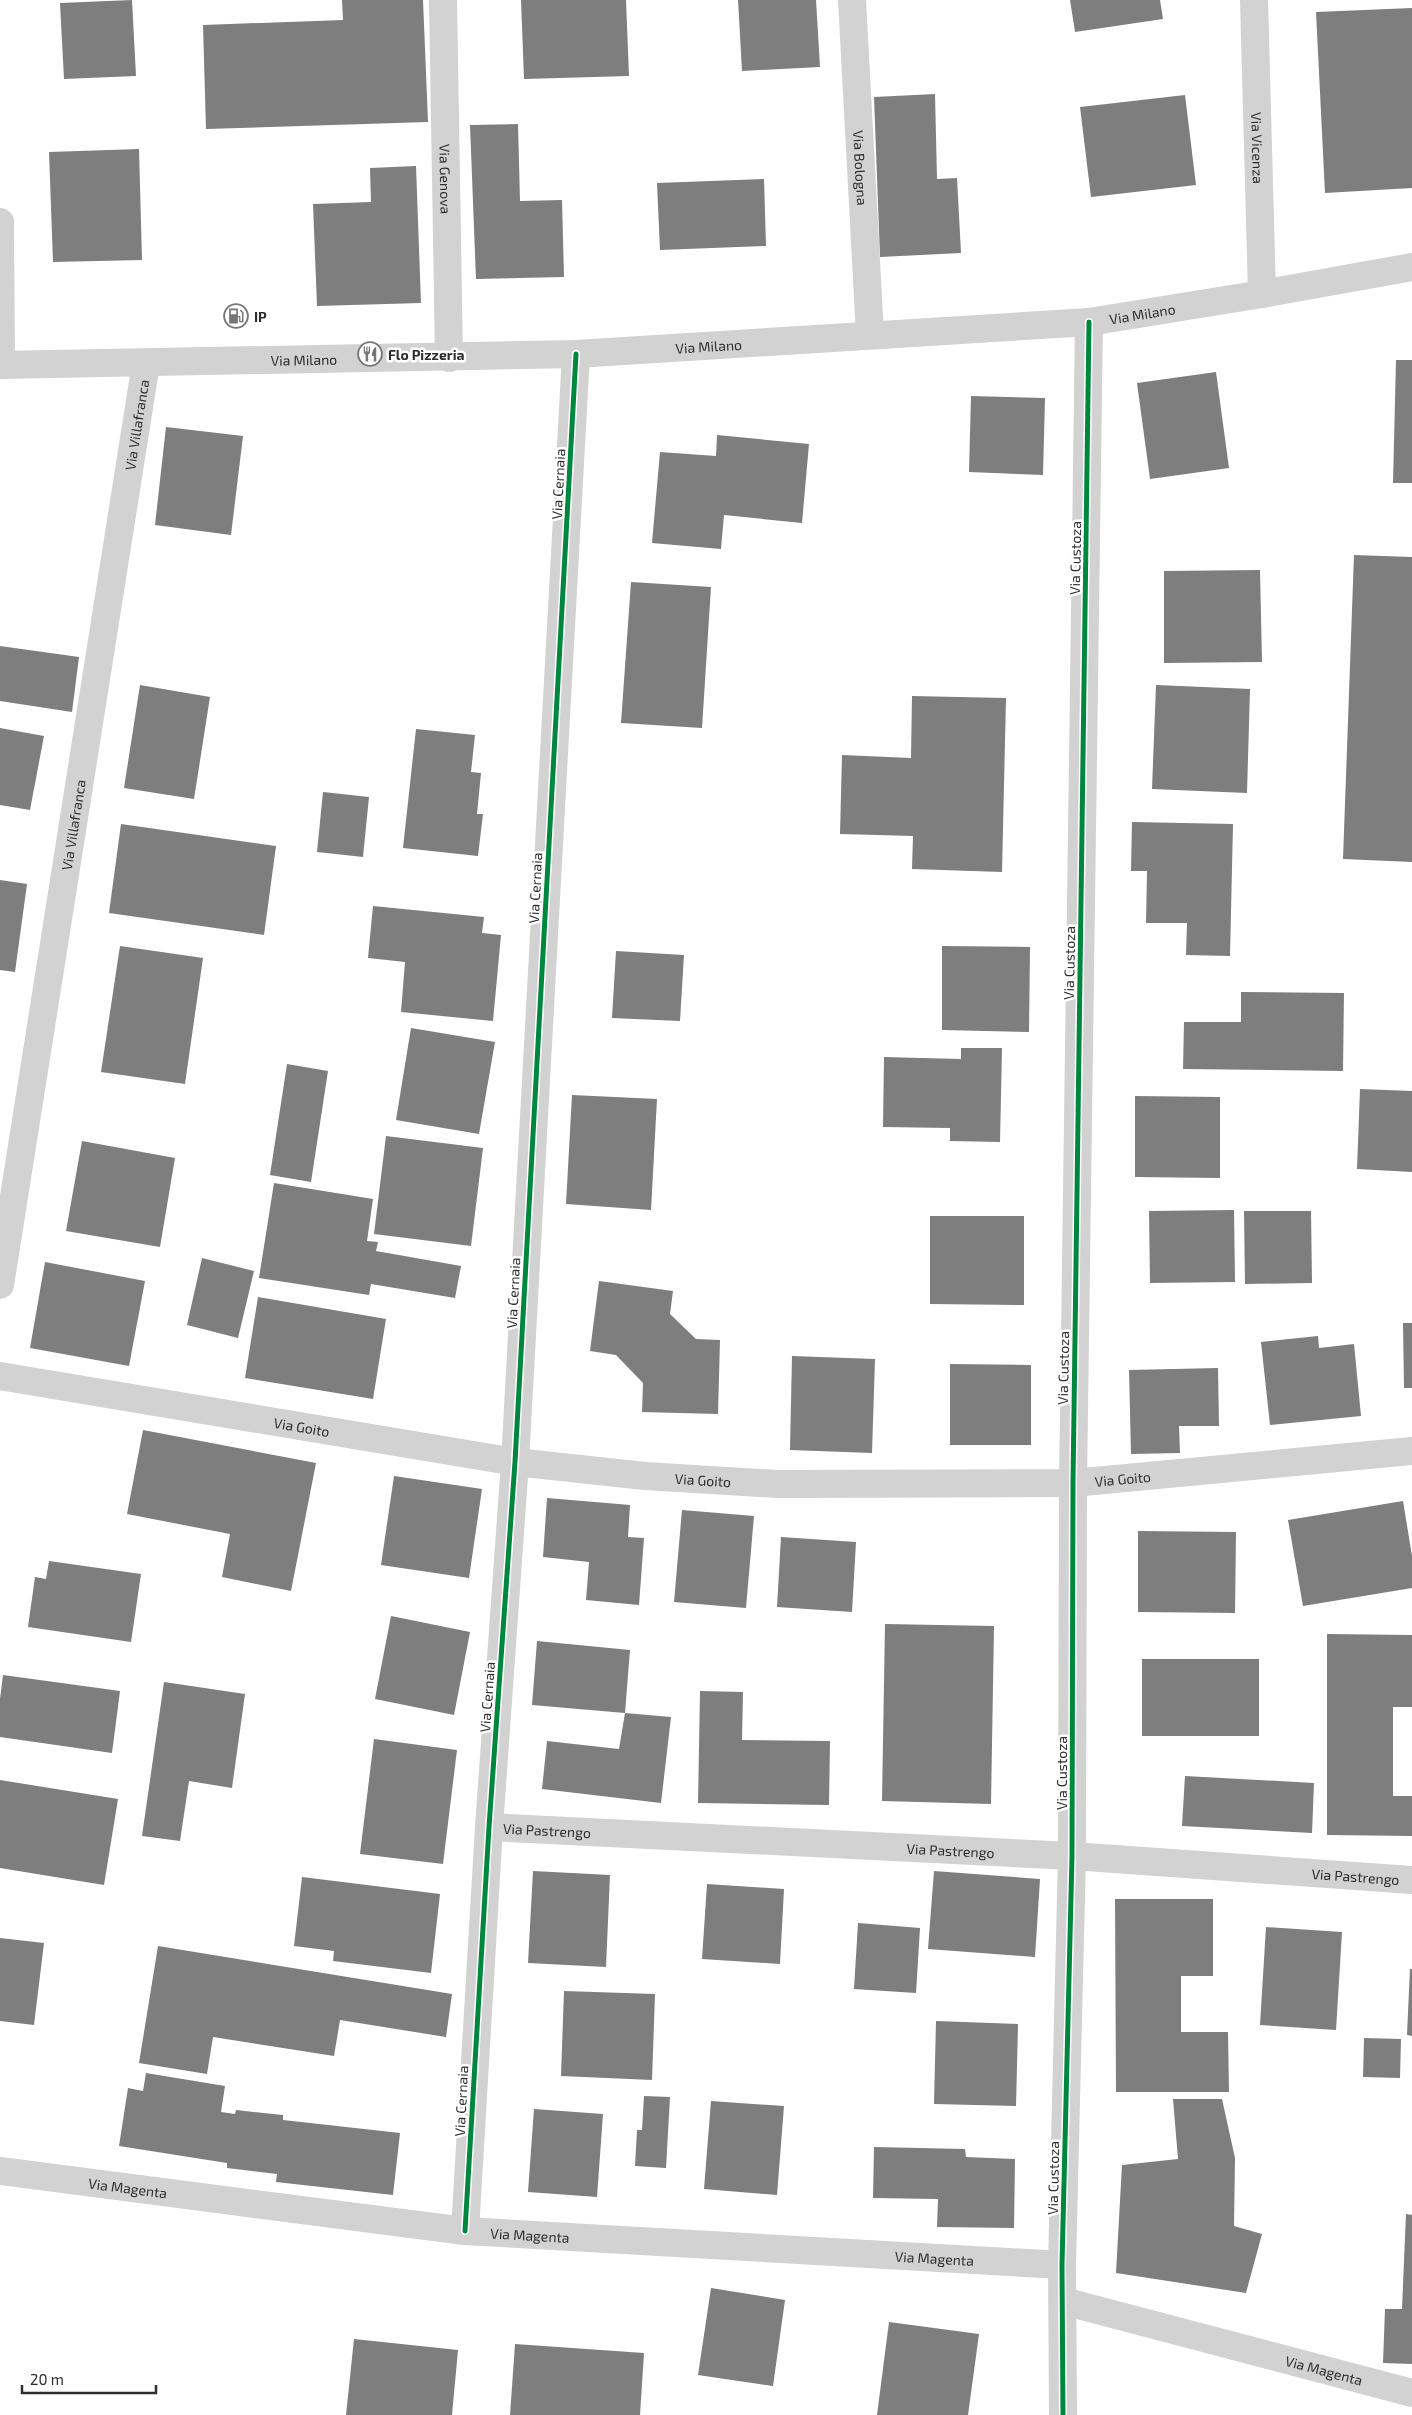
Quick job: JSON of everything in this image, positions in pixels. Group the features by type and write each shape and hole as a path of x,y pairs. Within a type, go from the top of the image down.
{"street":[{"name":"Via Genova","path":"443,0 449,358"},
{"name":"Via Bologna","path":"852,0 870,336"},
{"name":"Via Vicenza","path":"1254,0 1262,294"},
{"path":"0,222 1,365"},
{"name":"Via Milano","path":"1,365 449,358 576,354 1089,322 1262,294 1412,266"},
{"name":"Via Custoza","path":"1063,2415 1062,2265 1072,1856 1073,1484 1089,322"},
{"name":"Via Cernaia","path":"465,2231 489,1827 515,1462 576,354"},
{"name":"Via Villafranca","path":"0,1285 146,363"},
{"name":"Via Goito","path":"0,1376 515,1462 645,1476 778,1484 1073,1484 1412,1451"},
{"name":"Via Pastrengo","path":"489,1827 1072,1856 1412,1880"},
{"name":"Via Magenta","path":"0,2171 465,2231 1062,2265"},
{"name":"Via Magenta","path":"1063,2301 1412,2393"}],"building":[{"path":"132,0 136,76 64,79 60,3"},
{"path":"342,0 423,0 428,122 206,129 203,25 343,20"},
{"path":"521,0 626,0 629,76 524,79"},
{"path":"738,0 816,0 820,67 742,71"},
{"path":"1070,0 1160,0 1163,19 1075,32"},
{"path":"1412,8 1412,188 1325,193 1316,12"},
{"path":"935,94 937,179 957,178 961,253 880,257 874,97"},
{"path":"1185,95 1196,185 1091,197 1080,107"},
{"path":"518,124 520,201 562,200 564,277 476,279 470,125"},
{"path":"139,149 142,260 53,262 49,152"},
{"path":"416,166 421,303 317,306 313,204 371,202 370,168"},
{"path":"764,179 766,246 660,250 657,183"},
{"path":"1396,360 1412,360 1412,483 1393,483"},
{"path":"1216,372 1229,468 1150,479 1137,383"},
{"path":"971,396 1045,398 1043,475 969,472"},
{"path":"166,427 243,436 231,535 155,525"},
{"path":"717,435 809,444 802,523 724,515 721,549 652,543 660,452 716,456"},
{"path":"1354,555 1412,557 1412,862 1343,859"},
{"path":"1260,570 1262,662 1164,663 1164,571"},
{"path":"631,582 711,587 702,728 621,723"},
{"path":"0,646 79,657 72,712 0,701"},
{"path":"140,685 210,697 194,799 124,788"},
{"path":"1156,685 1250,689 1247,793 1152,789"},
{"path":"912,696 1006,698 1002,872 912,869 913,836 840,834 842,755 911,758"},
{"path":"0,728 44,736 30,810 0,805"},
{"path":"416,729 475,735 471,772 481,773 477,814 483,814 478,856 403,848"},
{"path":"323,792 369,797 363,857 317,852"},
{"path":"1132,822 1233,824 1230,956 1186,955 1187,923 1146,923 1147,871 1131,871"},
{"path":"121,824 276,846 264,935 109,913"},
{"path":"0,880 27,884 15,972 0,970"},
{"path":"373,906 484,917 482,933 501,935 493,1021 401,1012 405,962 368,958"},
{"path":"120,946 203,958 185,1084 101,1072"},
{"path":"942,946 1030,947 1029,1032 942,1030"},
{"path":"616,951 684,955 680,1021 612,1018"},
{"path":"1241,992 1344,993 1343,1071 1183,1069 1184,1022 1241,1022"},
{"path":"411,1028 495,1042 479,1134 396,1120"},
{"path":"961,1048 1002,1048 1000,1142 950,1141 950,1128 883,1127 884,1057 961,1059"},
{"path":"287,1064 328,1071 311,1182 270,1175"},
{"path":"1360,1089 1412,1091 1412,1172 1357,1169"},
{"path":"572,1095 657,1099 651,1210 566,1204"},
{"path":"1135,1096 1220,1097 1220,1178 1135,1177"},
{"path":"386,1136 483,1148 471,1246 374,1234"},
{"path":"82,1141 175,1158 160,1247 66,1231"},
{"path":"274,1183 373,1199 367,1241 378,1242 376,1251 461,1266 455,1298 371,1284 369,1295 259,1278"},
{"path":"1234,1210 1235,1282 1150,1283 1149,1211"},
{"path":"1244,1211 1311,1211 1312,1283 1245,1284"},
{"path":"930,1216 1024,1216 1024,1305 930,1304"},
{"path":"202,1258 254,1271 238,1338 187,1325"},
{"path":"45,1262 145,1281 129,1366 30,1348"},
{"path":"599,1281 673,1291 670,1314 696,1339 720,1340 718,1414 642,1412 643,1383 616,1355 590,1351"},
{"path":"258,1297 386,1319 373,1399 245,1378"},
{"path":"1403,1323 1412,1323 1412,1388 1404,1388"},
{"path":"1318,1336 1319,1348 1354,1344 1361,1416 1270,1425 1261,1342"},
{"path":"792,1356 875,1359 872,1453 790,1450"},
{"path":"950,1364 1031,1365 1031,1445 950,1445"},
{"path":"1218,1368 1219,1426 1179,1426 1180,1453 1131,1454 1129,1370"},
{"path":"143,1430 316,1463 291,1591 222,1577 230,1534 127,1514"},
{"path":"394,1476 482,1489 469,1578 381,1565"},
{"path":"547,1498 630,1505 628,1537 644,1538 639,1605 586,1600 589,1562 543,1557"},
{"path":"1403,1501 1412,1556 1412,1588 1303,1606 1288,1520"},
{"path":"682,1510 754,1516 746,1608 674,1602"},
{"path":"1138,1531 1236,1532 1235,1613 1138,1612"},
{"path":"781,1537 856,1542 852,1612 777,1607"},
{"path":"49,1561 141,1574 131,1642 28,1627 35,1577 46,1579"},
{"path":"391,1616 470,1632 454,1715 375,1699"},
{"path":"885,1624 994,1626 991,1804 882,1801"},
{"path":"1327,1634 1412,1635 1412,1707 1393,1707 1393,1796 1412,1796 1412,1836 1327,1835"},
{"path":"537,1641 630,1650 625,1713 532,1705"},
{"path":"1142,1659 1259,1659 1259,1736 1142,1736"},
{"path":"3,1675 120,1691 112,1753 0,1737 0,1699"},
{"path":"164,1682 245,1694 232,1788 189,1781 180,1841 142,1836"},
{"path":"700,1691 743,1692 742,1740 830,1741 829,1805 698,1803"},
{"path":"625,1713 671,1717 661,1803 542,1789 547,1741 619,1749"},
{"path":"374,1739 457,1750 443,1864 360,1854"},
{"path":"1185,1776 1314,1783 1312,1833 1182,1826"},
{"path":"0,1780 118,1799 104,1885 0,1868"},
{"path":"533,1871 610,1875 606,1967 528,1963"},
{"path":"934,1871 1040,1879 1035,1957 928,1949"},
{"path":"302,1877 440,1894 431,1973 333,1961 334,1951 294,1946"},
{"path":"707,1884 784,1889 780,1964 702,1959"},
{"path":"1115,1899 1213,1899 1213,1976 1181,1976 1181,2032 1228,2032 1229,2092 1116,2092"},
{"path":"858,1923 920,1928 916,1993 854,1989"},
{"path":"1266,1927 1342,1932 1336,2030 1260,2025"},
{"path":"0,1938 44,1943 34,2025 0,2021"},
{"path":"158,1946 452,1994 446,2037 340,2020 334,2056 213,2037 207,2074 139,2063"},
{"path":"1410,1969 1412,1969 1412,2036 1407,2035"},
{"path":"564,1991 655,1994 652,2080 561,2076"},
{"path":"936,2021 1018,2024 1016,2106 934,2104"},
{"path":"1364,2038 1401,2039 1400,2078 1363,2077"},
{"path":"146,2073 225,2086 221,2112 235,2114 236,2110 283,2115 283,2120 400,2133 393,2195 276,2182 277,2174 227,2168 227,2163 119,2146 128,2088 143,2091"},
{"path":"644,2096 670,2097 666,2168 635,2166 637,2130 642,2130"},
{"path":"1173,2099 1222,2099 1235,2158 1234,2226 1262,2234 1246,2293 1116,2273 1122,2165 1178,2159"},
{"path":"711,2101 784,2106 777,2195 704,2189"},
{"path":"534,2109 603,2114 597,2197 528,2192"},
{"path":"874,2147 965,2149 966,2157 1015,2159 1014,2228 937,2227 938,2199 873,2198"},
{"path":"1406,2214 1412,2215 1412,2364 1383,2363 1385,2309 1402,2309"},
{"path":"711,2288 785,2300 773,2386 698,2375"},
{"path":"889,2322 979,2334 968,2415 877,2415"},
{"path":"354,2339 458,2350 452,2415 346,2415"},
{"path":"515,2344 644,2353 640,2415 510,2415"}],"cycle path":[{"path":"1063,2415 1062,2265 1072,1856 1073,1483 1089,322"},
{"path":"465,2231 489,1827 515,1462 576,354"}],"place":[{"name":"IP","path":"236,316"},
{"name":"Flo Pizzeria","path":"370,354"}]}
